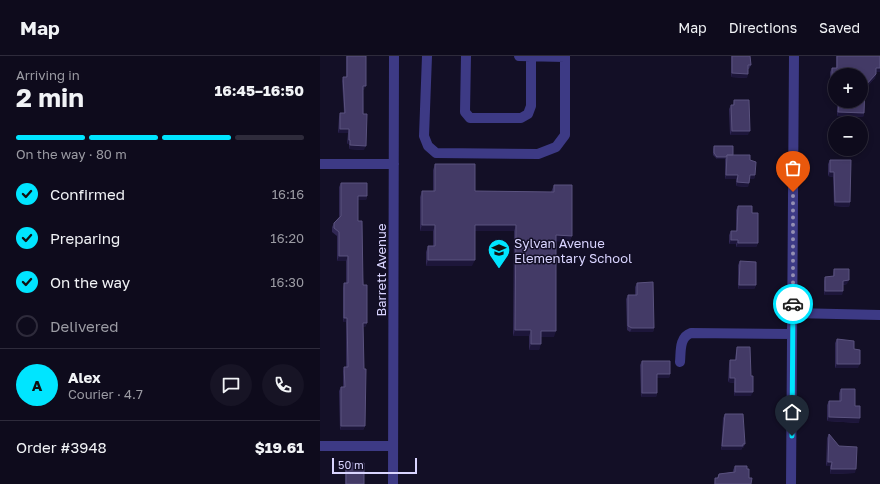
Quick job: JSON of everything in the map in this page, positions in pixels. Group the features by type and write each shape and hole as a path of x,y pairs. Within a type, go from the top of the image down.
{"street":[{"name":"Barrett Avenue","path":"393,484 394,56"},
{"path":"427,56 424,136 428,146 436,153 538,154 556,147 565,135 565,56 519,56"},
{"path":"466,56 465,112 470,118 521,118 528,114 531,106 531,56"},
{"path":"792,484 794,56"},
{"path":"320,164 394,164"},
{"path":"793,312 880,314"},
{"path":"680,362 682,342 687,334 691,333 792,334"},
{"path":"320,446 393,446"}],"building":[{"path":"347,56 366,56 366,86 363,86 363,114 367,114 366,146 350,145 349,129 340,129 340,113 345,113 343,77 347,77"},
{"path":"732,56 750,56 751,65 748,65 748,74 732,73"},
{"path":"837,56 880,56 880,68 876,68 876,74 868,83 868,68 837,68"},
{"path":"734,100 749,100 750,131 732,131 731,105 734,105"},
{"path":"838,108 864,108 864,113 838,112"},
{"path":"714,146 733,146 733,155 717,157 714,153"},
{"path":"727,155 750,155 750,160 756,162 755,175 750,175 749,183 737,182 738,175 726,175"},
{"path":"830,160 851,160 850,202 835,202 834,172 830,172"},
{"name":"Sylvan Avenue Elementary School","path":"435,164 475,164 475,191 554,192 554,185 572,185 572,236 556,235 556,331 541,331 541,344 531,344 531,330 515,330 516,225 475,225 475,260 428,260 428,246 435,246 435,225 422,225 422,191 435,191"},
{"path":"341,183 367,183 367,196 358,196 358,221 362,221 363,285 367,285 367,323 363,323 364,369 366,369 365,426 341,426 341,387 345,387 344,367 348,367 347,318 344,318 344,283 348,283 348,256 339,256 339,232 334,228 334,223 341,216"},
{"path":"738,206 752,206 752,213 758,213 758,243 738,243 738,240 731,240 731,231 737,231"},
{"path":"740,261 756,262 756,285 739,285"},
{"path":"834,269 849,269 849,280 843,281 843,291 825,291 825,277 834,276"},
{"path":"653,282 654,328 632,328 628,326 628,295 637,295 637,283"},
{"path":"837,339 854,341 854,349 860,350 860,364 837,364"},
{"path":"737,347 750,347 753,392 735,392 735,378 730,378 730,360 736,360"},
{"path":"642,361 670,361 670,374 657,374 657,393 642,393"},
{"path":"841,389 855,389 855,406 860,406 860,418 829,417 829,401 841,401"},
{"path":"725,414 743,414 745,444 743,444 743,446 722,446"},
{"path":"829,434 839,446 857,447 856,469 831,469 832,462 828,462"},
{"path":"346,463 364,463 364,484 346,484"},
{"path":"735,466 747,466 747,469 749,469 749,478 752,478 751,484 715,484 715,478 718,478 719,474 735,472"}],"way so far":[{"path":"793,192 793,304"}],"place":[{"name":"Sylvan Avenue Elementary School","path":"499,270"}],"route":[{"path":"792,436 793,304"}]}
